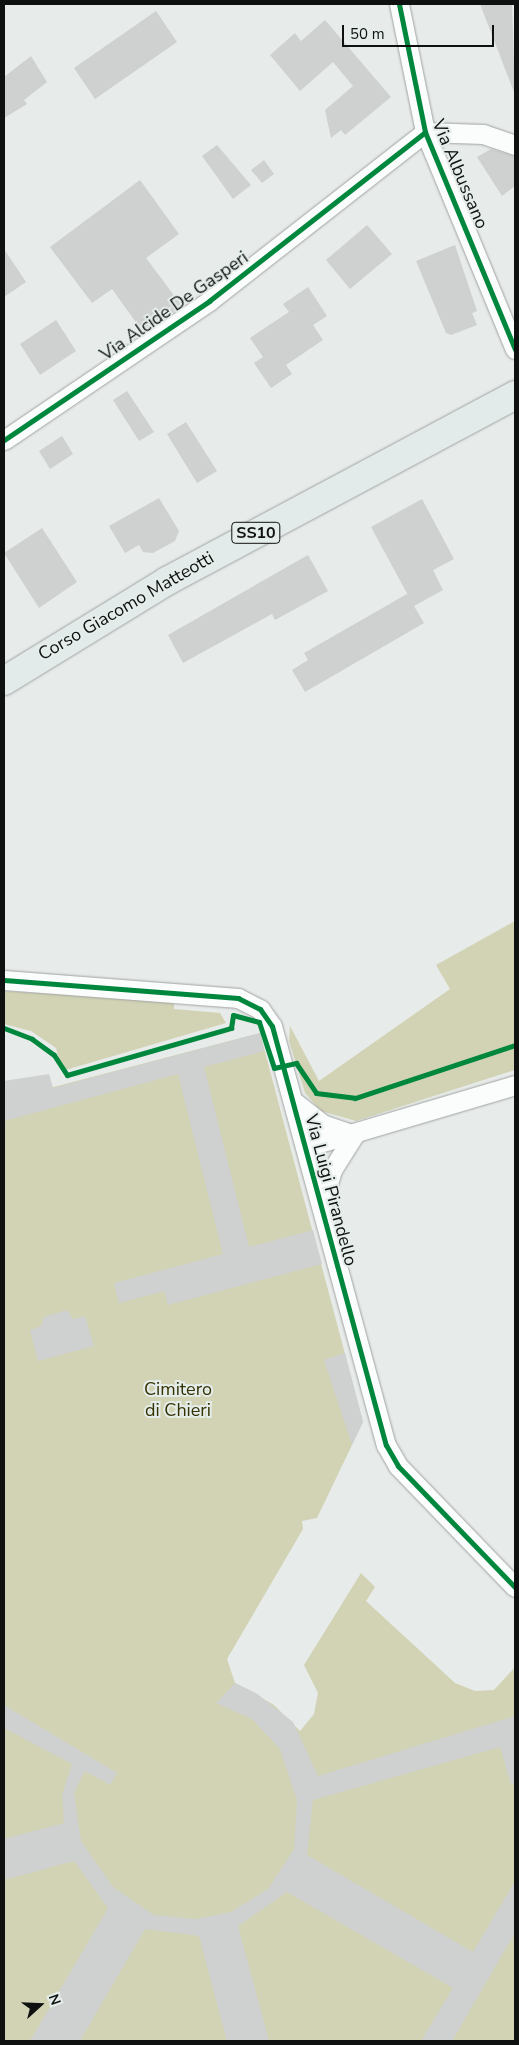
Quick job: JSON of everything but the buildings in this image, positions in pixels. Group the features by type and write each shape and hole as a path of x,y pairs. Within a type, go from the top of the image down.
{"main road":[{"name":"Corso Giacomo Matteotti","path":"4,681 167,581 515,395"}],"street":[{"name":"Via Albussano","path":"399,4 425,132 515,349"},
{"path":"425,132 483,134 515,145"},
{"name":"Via Alcide De Gasperi","path":"4,440 208,301 425,132"},
{"name":"Via Luigi Pirandello","path":"4,980 238,998 260,1010 272,1026 386,1446 398,1466 515,1587"},
{"path":"306,1148 515,1085"},
{"path":"293,1101 322,1124 354,1135"},
{"path":"322,1210 332,1170 354,1135"}],"green space":[{"path":"515,921 515,1070 356,1121 321,1111 305,1093 289,1041 290,1026 319,1081 450,989 436,965"},
{"path":"4,991 174,1001 174,1009 220,1013 226,1023 62,1071 56,1048 31,1031 4,1024"},
{"name":"Cimitero di Chieri","path":"260,1033 363,1422 317,1518 302,1521 303,1529 227,1659 235,1683 274,1705 300,1731 314,1714 318,1693 304,1665 361,1573 375,1587 366,1601 455,1683 475,1691 494,1690 515,1667 515,2041 4,2041 4,1100"}],"cycle path":[{"path":"399,4 425,132 515,349"},
{"path":"4,440 209,301 425,132"},
{"path":"4,980 238,998 260,1009 272,1026 386,1445 398,1466 515,1587"},
{"path":"4,1028 32,1039 54,1055 67,1075 231,1028 233,1015 259,1022 274,1068 296,1063 316,1093 355,1098 515,1045"}]}
